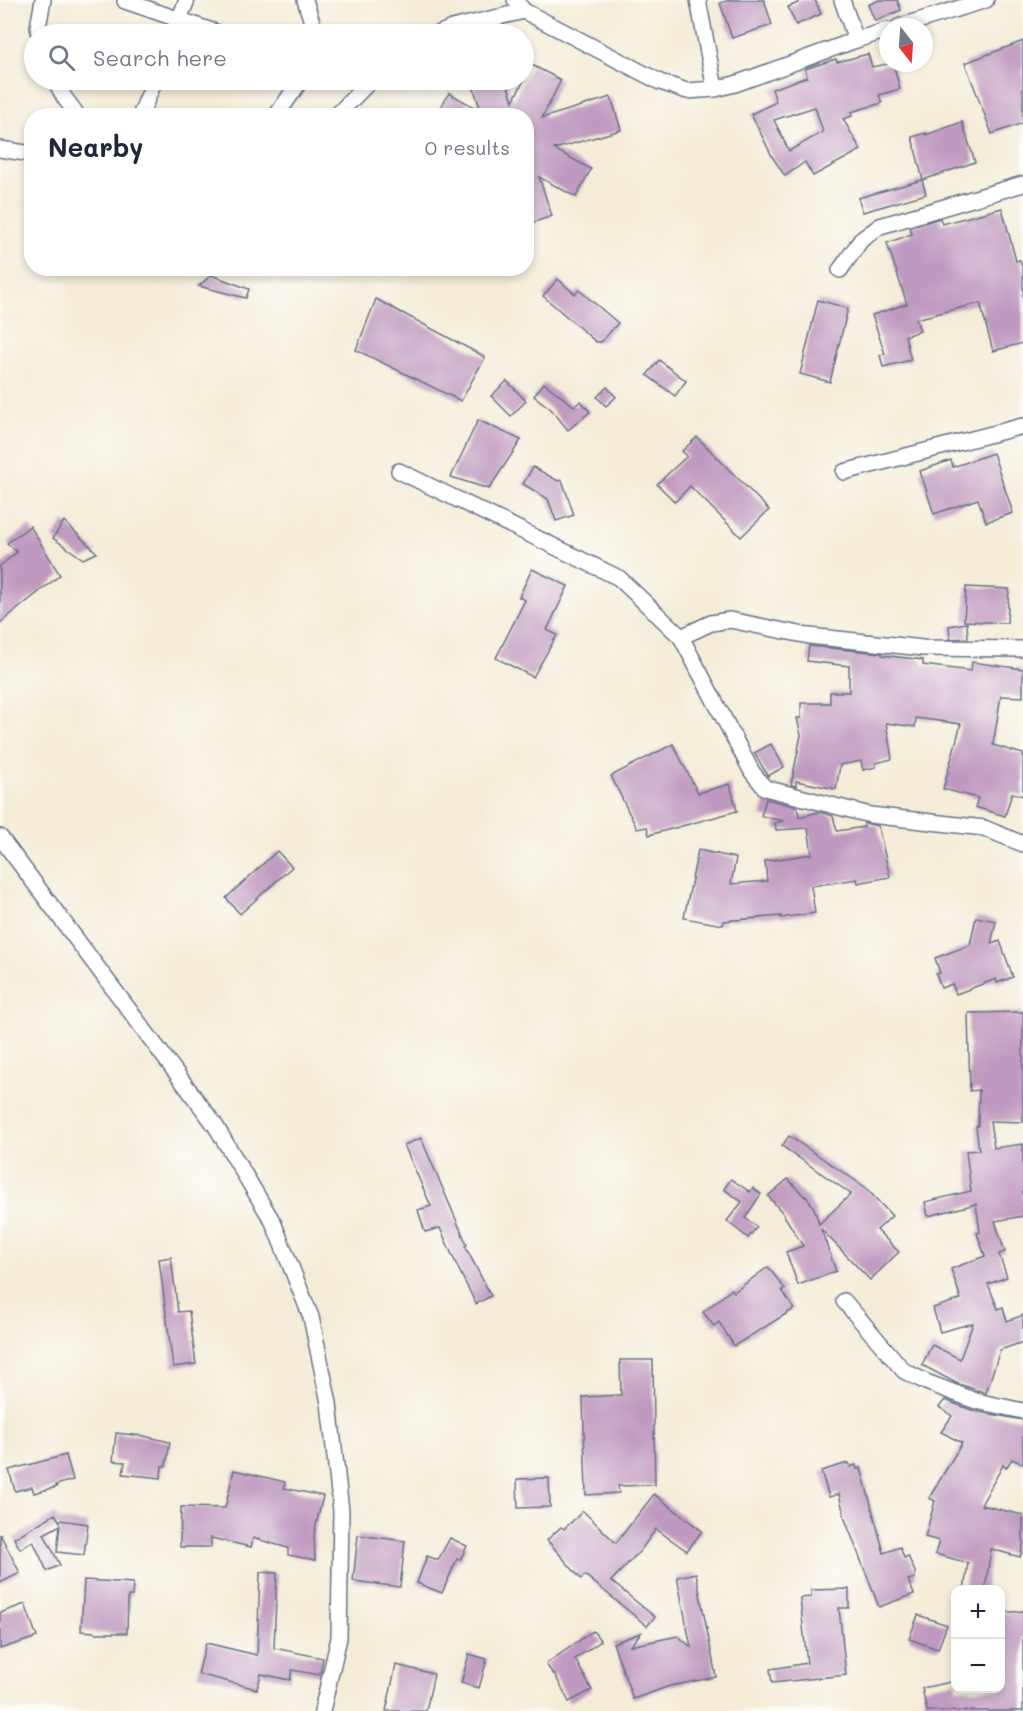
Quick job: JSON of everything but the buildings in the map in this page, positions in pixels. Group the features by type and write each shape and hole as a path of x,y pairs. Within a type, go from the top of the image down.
{"street":[{"path":"39,24 43,0"},
{"path":"177,24 187,0"},
{"path":"305,0 312,24"},
{"path":"698,0 715,89"},
{"path":"842,0 856,40"},
{"path":"927,18 986,0"},
{"path":"125,2 170,24"},
{"path":"464,24 520,6 660,82 687,91 715,89 879,33"},
{"path":"60,90 72,108"},
{"path":"143,108 151,90"},
{"path":"282,108 294,90"},
{"path":"344,108 360,90"},
{"path":"0,149 24,153"},
{"path":"840,270 861,240 880,226 1023,184"},
{"path":"844,472 1023,426"},
{"path":"399,471 619,578 681,637 752,772 765,788 870,815 984,828 1023,844"},
{"path":"681,637 711,623 730,620 809,636 923,648 1023,649"},
{"path":"0,837 215,1125 273,1222 311,1317 329,1403 341,1511 339,1638 322,1711"},
{"path":"844,1301 904,1371 976,1401 1023,1412"}]}
